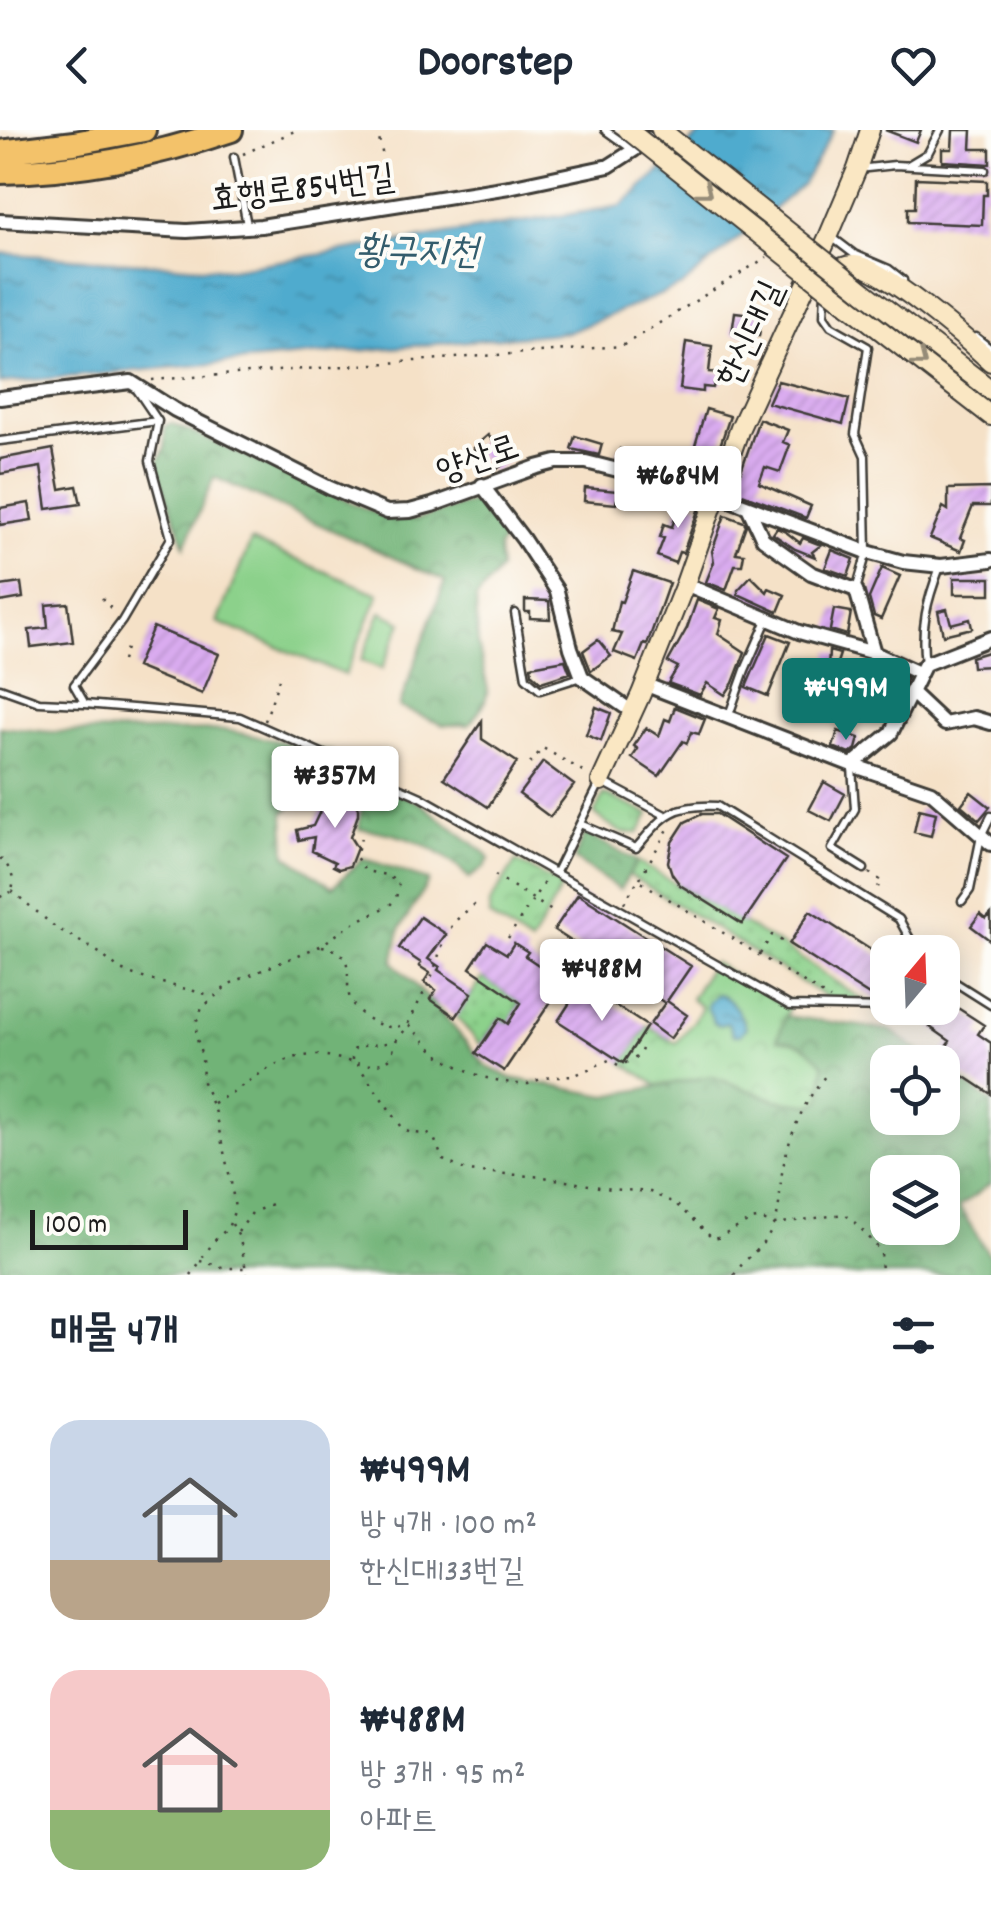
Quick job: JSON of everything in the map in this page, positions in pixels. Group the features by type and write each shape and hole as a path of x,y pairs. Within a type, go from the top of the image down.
{"highway":[{"path":"2,163 144,130"},
{"path":"2,163 87,164 140,155 231,130"}],"main road":[{"path":"628,130 988,414"},
{"path":"659,130 991,390"},
{"name":"한신대길","path":"601,781 685,584 740,428 829,235 870,130"},
{"path":"811,274 824,279 840,268 862,266 898,288 991,362"}],"street":[{"name":"효행로854번길","path":"0,221 186,230 247,227 509,187 609,166 659,130"},
{"path":"0,398 131,382"},
{"name":"양산로","path":"131,382 175,410 330,488 387,512 432,505 556,462 586,462 717,495 904,562 940,566 991,560"},
{"path":"482,485 557,591 582,677 631,711"},
{"path":"748,507 764,539 810,573 856,590 874,654"},
{"path":"685,584 799,632 922,669"},
{"path":"852,766 890,733 922,669 991,638"},
{"path":"644,684 852,766 931,792 986,840"},
{"path":"911,692 945,724 974,718 991,723"}],"lane":[{"path":"605,130 634,150"},
{"path":"907,166 928,153 940,130"},
{"path":"234,157 247,227"},
{"path":"857,169 907,166 985,170"},
{"path":"829,235 854,254 889,269 991,349"},
{"path":"811,274 824,288 824,316 831,326 868,347 856,434 864,456 868,552 856,590"},
{"path":"85,704 74,684 122,621 172,538 150,462 158,421 131,382"},
{"path":"0,441 158,421"},
{"path":"922,669 926,603 940,566"},
{"path":"515,614 526,678 540,690 582,677"},
{"path":"729,718 768,619"},
{"path":"0,688 39,702 240,717 421,797 790,1006 870,1008"},
{"path":"852,766 855,809 832,848 864,869"},
{"path":"554,870 601,781 664,815"},
{"path":"580,824 636,848 664,815 693,805 716,806 899,920 907,935"},
{"path":"962,901 970,890 991,816"},
{"path":"960,985 991,1005"}],"path":[{"path":"234,157 297,130"},
{"path":"376,130 394,206"},
{"path":"131,382 622,346 767,258"},
{"path":"102,598 122,621"},
{"path":"122,661 126,648"},
{"path":"263,727 279,679"},
{"path":"530,762 544,748 601,781"},
{"path":"345,794 356,768"},
{"path":"620,908 672,823"},
{"path":"190,1275 231,1223 235,1200 212,1104 202,1082 196,1034 198,1015 212,996 235,981 320,946 355,922 389,906 396,898 399,883 365,871 356,857 361,838"},
{"path":"0,858 11,873 14,886 12,892 0,897"},
{"path":"864,869 882,881 878,886"},
{"path":"508,938 554,870"},
{"path":"495,874 556,913"},
{"path":"638,880 830,998"},
{"path":"12,892 55,927 120,970 212,996"},
{"path":"477,902 454,922 402,1035 395,1042 356,1047 352,1052 354,1062 404,1130 434,1138 443,1160 458,1169 650,1192 676,1204 713,1238 751,1220 775,1224 837,1214 852,1218 881,1252 882,1275"},
{"path":"759,955 772,935 782,941"},
{"path":"320,946 334,949 346,961 353,1006 382,1026 408,1024"},
{"path":"557,992 571,1000"},
{"path":"408,1024 436,1054 451,1063 482,1077 514,1084 573,1076 609,1060 620,1066 639,1056 642,1050"},
{"path":"212,1104 243,1088 264,1069 293,1058 320,1055 371,1064 386,1061 395,1042"},
{"path":"734,1275 775,1224 782,1172 796,1124 826,1074"},
{"path":"237,1233 252,1213 273,1203"},
{"path":"231,1223 248,1275"},
{"path":"200,1261 226,1268 246,1268"}],"green space":[{"path":"171,423 387,518 416,520 475,501 505,538 498,548 500,569 476,599 478,644 488,690 484,704 469,725 443,725 399,707 445,581 214,477 185,546 156,466 165,448 164,426"},
{"path":"251,541 379,594 345,675 217,622"},
{"path":"381,612 402,622 382,669 361,660"},
{"path":"0,727 51,732 225,730 332,752 284,814 286,855 333,887 363,858 429,881 400,929 393,962 487,1067 511,1078 607,1096 711,1076 776,1100 777,1039 786,1016 890,1030 911,1045 870,1045 870,1135 960,1135 960,1079 991,1102 991,1183 960,1206 960,1155 870,1155 870,1245 960,1245 960,1209 991,1258 991,1275 0,1275"},
{"path":"366,779 420,803 487,854 489,859 484,868 469,878 445,857 419,843 390,833 359,829 359,792"},
{"path":"604,794 649,814 639,833 622,833 594,814"},
{"path":"585,833 637,861 620,890 574,859"},
{"path":"516,861 562,886 531,944 489,916 490,903"},
{"path":"637,861 784,947 866,1002 829,999 629,875"},
{"path":"713,962 790,1006 777,1039 804,1046 824,1065 821,1100 813,1105 776,1100 711,1076 658,1086 623,1063 647,1026 676,1043 702,1007 691,999"},
{"path":"483,977 521,1003 508,1024 499,1019 481,1045 456,1017"}],"water":[{"name":"황구지천","path":"705,130 834,130 803,184 682,286 569,332 0,383 0,253 230,269 621,206"},
{"path":"717,994 731,1002 741,1017 746,1027 740,1035 733,1035 728,1023 714,1022 707,1007"}],"building":[{"path":"885,130 921,130 916,142"},
{"path":"953,130 972,130 971,149 990,149 990,164 942,161 942,149 952,149"},
{"path":"916,178 987,181 982,225 908,222 908,208 915,208"},
{"path":"735,312 762,315 759,336 732,333"},
{"path":"686,342 712,346 709,372 723,373 721,384 703,387 703,392 680,389"},
{"path":"778,381 849,399 843,424 768,403"},
{"path":"706,409 730,416 708,482 675,474 683,450 693,452"},
{"path":"759,419 788,430 783,442 790,445 780,472 765,467 759,483 811,506 806,518 734,491"},
{"path":"488,435 509,460 493,472 473,448"},
{"path":"575,436 602,444 599,455 571,449"},
{"path":"53,449 60,489 77,486 81,504 47,509 41,467 0,474 0,459"},
{"path":"620,449 649,461 646,467 616,459"},
{"path":"585,488 618,491 616,504 584,501"},
{"path":"991,488 991,506 973,506 960,538 965,540 961,551 930,538 943,507 948,510 948,489"},
{"path":"682,498 700,505 683,553 679,552 675,563 657,556 664,524 672,527"},
{"path":"29,503 32,520 0,525 0,508"},
{"path":"725,515 746,525 736,553 744,554 742,565 735,565 726,590 706,582"},
{"path":"777,528 800,543 803,538 821,545 812,552 815,557 773,534"},
{"path":"832,550 854,559 848,576 825,568"},
{"path":"882,568 900,576 881,619 874,616 869,598"},
{"path":"633,571 669,583 647,645 644,644 637,661 614,652 622,634 612,632 619,601 622,602"},
{"path":"751,576 767,592 769,588 785,595 778,612 738,594"},
{"path":"954,578 991,578 991,594 954,594"},
{"path":"21,583 23,598 0,602 0,586"},
{"path":"525,600 549,601 550,619 530,618 530,612 525,612"},
{"path":"697,600 719,609 715,618 722,620 718,634 745,652 725,695 707,683 700,695 668,683 678,667 668,662"},
{"path":"68,603 73,642 31,647 29,630 48,628 46,605"},
{"path":"834,609 851,612 847,635 830,630"},
{"path":"947,609 951,624 970,619 972,628 943,635 938,611"},
{"path":"153,627 219,654 202,694 136,667"},
{"path":"769,634 790,642 768,696 746,687"},
{"path":"598,640 611,656 591,671 583,651"},
{"path":"829,651 840,654 827,687"},
{"path":"991,651 991,666 972,667 971,657"},
{"path":"565,660 570,673 541,682 532,674 531,666"},
{"path":"892,672 907,678 901,690 887,684"},
{"path":"596,707 611,713 601,741 586,735"},
{"path":"675,707 705,719 699,734 691,732 687,743 683,741 659,776 632,758 638,749 634,746 646,728 659,736"},
{"path":"482,721 482,739 517,762 488,807 444,778"},
{"path":"838,731 859,738 850,754 833,747"},
{"path":"543,762 574,785 550,817 519,794"},
{"path":"824,782 845,794 831,821 809,810"},
{"path":"971,792 990,807 979,820 961,805"},
{"path":"345,794 358,799 358,815 350,837 357,848 350,866 339,869 333,866 335,862 312,851 314,837 299,840 297,830 313,826 323,805"},
{"path":"919,809 936,813 931,836 914,832"},
{"path":"702,814 717,814 786,859 742,924 680,885 672,874 668,862 672,842 685,822"},
{"path":"578,894 691,966 667,1001 687,1015 670,1039 650,1024 665,1003 598,959 601,953 589,945 586,951 554,930"},
{"path":"810,911 870,949 870,996 789,944"},
{"path":"980,914 986,919 991,914 991,941 971,926"},
{"path":"420,917 446,934 428,959 472,993 456,1017 430,999 436,990 424,982 430,973 399,948"},
{"path":"487,942 507,954 514,943 528,952 525,956 564,982 504,1071 476,1053 500,1018 508,1024 521,1003 470,968"},
{"path":"582,984 647,1026 623,1063 558,1021"},
{"path":"960,1009 984,1025 978,1034 991,1043 991,1094 960,1074 960,1045 947,1045 950,1041 930,1027 960,1025"}]}
